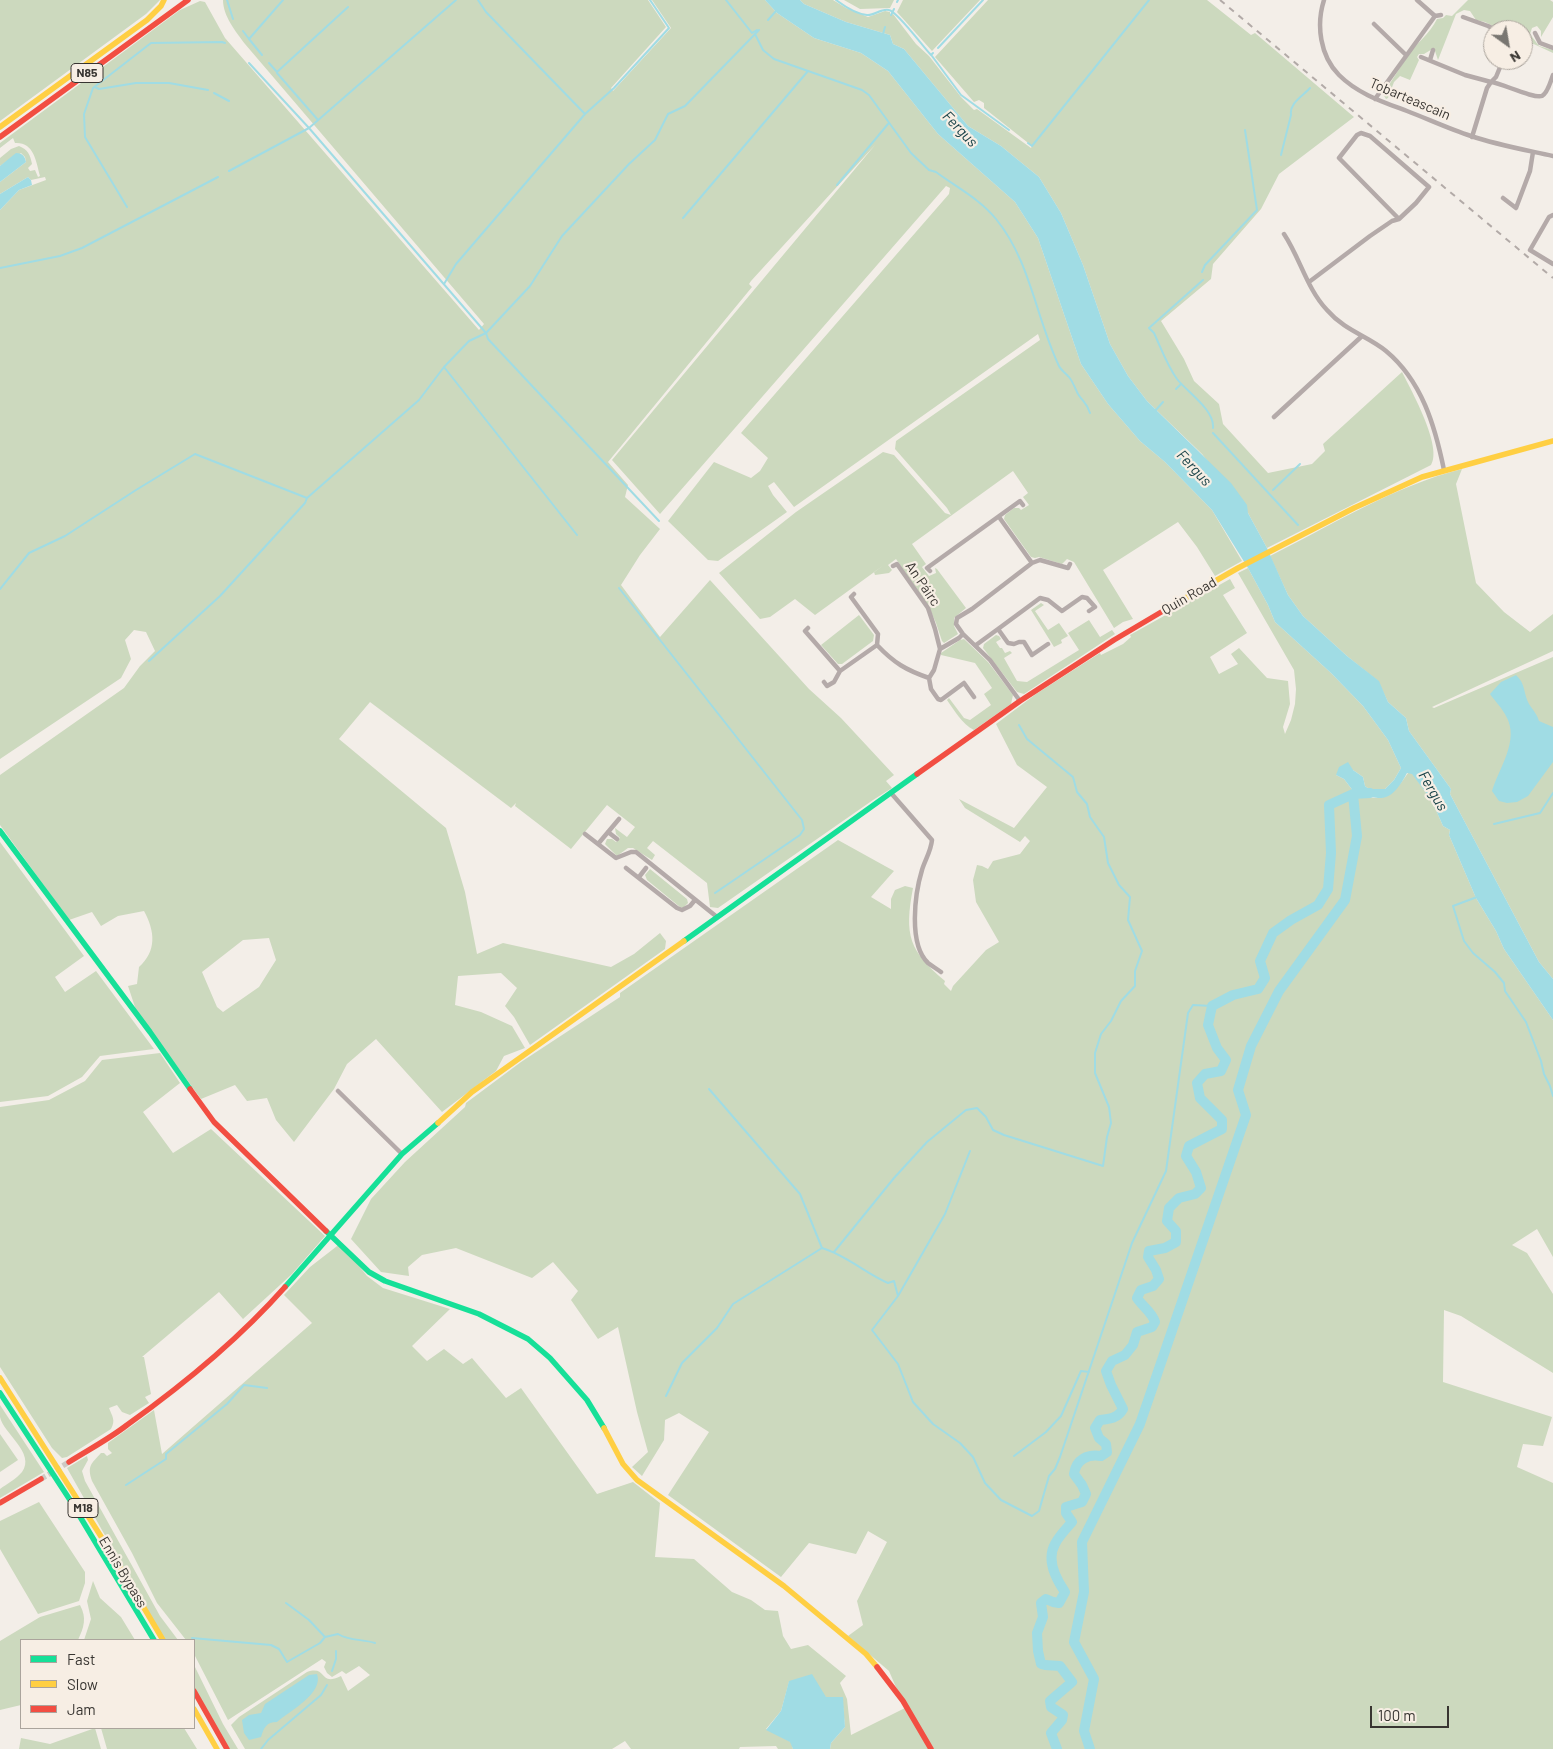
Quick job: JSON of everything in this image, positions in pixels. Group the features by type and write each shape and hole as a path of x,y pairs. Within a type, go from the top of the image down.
{"main road":[{"name":"N85","path":"0,127 146,20 161,6 164,0"},
{"name":"N85","path":"0,137 188,0"},
{"name":"Quin Road","path":"69,1462 126,1426 186,1380 262,1313 402,1154 472,1092 1020,701 1114,640 1238,568 1354,508 1422,477 1553,441"},
{"path":"0,831 214,1122 376,1277 442,1300 502,1325 528,1339 550,1358 587,1400 623,1464 637,1480 784,1586 866,1654 884,1674 903,1701 931,1749"},
{"name":"Ennis Bypass","path":"0,1378 109,1548 163,1639"},
{"name":"Ennis Bypass","path":"0,1393 70,1500 153,1639"},
{"path":"0,1504 41,1479"},
{"path":"195,1693 227,1749"},
{"path":"195,1711 217,1749"}],"street":[{"name":"Tobarteascain","path":"1324,0 1320,16 1320,31 1326,53 1331,65 1338,74 1351,85 1375,99 1472,137 1553,156"},
{"path":"1417,0 1435,16"},
{"path":"1375,99 1435,16 1441,15"},
{"path":"1463,17 1483,24"},
{"path":"1374,24 1406,55"},
{"path":"1535,33 1540,43 1553,48"},
{"path":"1430,60 1433,50"},
{"path":"1421,57 1465,75 1497,83 1537,97 1546,93 1553,74"},
{"path":"1472,137 1487,88 1499,70"},
{"path":"1309,282 1370,236 1392,221 1399,219 1429,187 1370,136 1361,133 1357,135 1339,158 1399,219"},
{"path":"1503,198 1516,208 1530,171 1534,152"},
{"path":"1553,215 1549,217 1530,250 1553,264"},
{"path":"1284,234 1292,246 1309,282 1327,311 1340,323 1387,352 1416,385 1428,411 1444,470"},
{"path":"1274,417 1361,337"},
{"path":"930,572 927,568 1020,501 1023,505"},
{"path":"999,517 1032,563"},
{"path":"1020,701 990,660 956,624 957,618 972,609 1032,563 1040,560 1068,568 1070,564"},
{"name":"An Páirc","path":"893,566 897,564 928,608 940,649"},
{"path":"854,594 850,597 878,634 877,645 893,662 910,672 929,678"},
{"path":"976,645 1040,598 1048,600 1062,611 1082,597 1087,598 1095,607 1089,611"},
{"path":"808,628 805,631 840,671"},
{"path":"998,629 1008,643 1024,642 1032,655 1048,644"},
{"path":"964,634 940,649 934,670 929,678 931,690 938,699 941,700 964,683 974,697"},
{"path":"824,682 827,686 834,682 840,671 877,645"},
{"path":"891,794 932,840 919,882 914,920 924,957 928,963 941,972"},
{"path":"598,844 619,819"},
{"path":"608,832 617,839"},
{"path":"585,834 616,858 636,852 717,917"},
{"path":"626,868 677,908 682,910 690,906 695,900"},
{"path":"638,877 646,868"},
{"path":"338,1091 402,1154"}],"green space":[{"path":"0,0 160,0 146,14 0,121"},
{"path":"223,0 648,0 666,27 611,88 613,91 671,28 652,0 765,0 777,13 814,38 861,53 888,71 938,134 1015,202 1038,238 1081,364 1108,404 1140,441 1165,462 1212,510 1242,561 1215,576 1197,547 1178,522 1103,570 1133,619 1123,622 1114,628 1074,562 1067,559 1062,564 1039,557 1031,557 1004,519 1005,515 1014,508 1021,510 1029,505 1023,497 1028,493 1013,471 912,544 926,564 922,567 929,576 936,573 935,568 937,569 966,608 954,618 954,626 958,634 944,643 929,607 896,559 888,565 892,570 889,573 875,575 874,572 815,615 795,599 770,617 760,619 719,573 796,512 883,452 894,455 945,513 951,515 895,449 896,441 1040,340 1038,334 794,507 774,482 768,486 787,512 718,561 708,560 668,521 714,462 751,478 760,471 768,458 741,433 949,194 950,188 946,186 660,514 612,460 875,145 751,281 749,284 752,287 608,462 628,485 625,497 660,529 640,555 621,585 660,637 710,580 809,689 841,718 894,775 886,781 892,788 718,908 710,907 707,883 653,841 647,848 655,855 652,860 633,848 628,848 617,856 605,844 607,839 612,839 616,842 620,838 616,834 615,828 627,837 635,827 607,805 571,849 515,806 516,803 511,808 370,702 339,739 446,828 465,892 477,954 503,943 611,967 634,954 660,933 666,941 665,949 530,1045 514,1017 505,1006 517,988 501,973 458,976 455,1005 481,1012 512,1026 525,1048 504,1056 496,1071 442,1112 376,1039 347,1064 334,1089 294,1142 276,1120 267,1098 247,1101 235,1085 201,1099 136,1010 128,986 137,984 139,967 145,961 151,948 152,933 144,911 118,916 101,926 92,912 69,920 0,825 0,775 124,688 140,666 155,651 146,632 134,630 125,640 131,659 121,678 0,759 0,210 19,190 46,180 45,177 31,180 28,177 0,194 0,182 26,162 25,157 21,153 0,166 0,158 11,149 19,146 25,149 32,164 28,168 30,171 35,170 38,177 40,176 30,149 15,143 13,138 0,148 0,143 180,10 200,1 205,2 225,38 479,330 484,324 245,44 231,24","holes":["269,938 276,960 259,987 223,1012 217,1007 202,972 243,940"]},
{"path":"800,0 833,0 846,8 868,17 885,11 890,12 890,15 893,14 916,44 929,56 961,97 974,110 977,109 1031,148 1032,146 984,108 984,103 979,100 974,102 935,57 988,0 1207,0 1251,35 1255,33 1354,117 1279,174 1261,209 1213,264 1211,279 1161,321 1184,359 1194,381 1219,404 1223,424 1268,473 1312,464 1325,451 1323,444 1402,372 1429,432 1434,457 1431,465 1267,548 1248,513 1202,454 1147,401 1128,376 1110,344 1083,265 1061,213 1039,177 1001,146 968,126 904,49 893,44 890,35 846,22 804,4"},
{"path":"844,0 894,0 890,8 860,9"},
{"path":"903,0 980,0 932,51 897,12"},
{"path":"1468,0 1550,0 1553,2 1553,17 1541,37 1541,31 1537,26 1533,28 1533,20 1483,20 1483,22 1476,20 1470,11 1464,10 1456,14 1438,60 1434,48 1424,54 1419,54 1417,57 1419,60 1410,80 1400,76 1394,82 1386,99 1383,94 1411,52 1437,19 1443,18 1446,15 1452,16"},
{"path":"1533,38 1539,46 1553,50 1553,53 1533,44"},
{"path":"1462,469 1456,484 1476,583 1504,612 1530,632 1553,614 1553,651 1432,707 1434,708 1553,657 1553,979 1539,962 1450,794 1451,789 1409,731 1406,718 1388,702 1378,681 1303,616 1288,595 1270,556 1340,519 1412,485"},
{"path":"1248,568 1275,622 1331,673 1363,706 1388,740 1401,768 1394,780 1385,789 1369,789 1365,786 1363,777 1353,770 1336,775 1344,779 1357,796 1378,798 1387,796 1408,773 1412,773 1432,801 1443,826 1450,830 1449,835 1476,898 1496,931 1504,949 1553,1020 1553,1257 1537,1229 1512,1245 1527,1253 1553,1294 1553,1373 1461,1316 1444,1310 1443,1382 1552,1417 1543,1446 1523,1444 1517,1467 1553,1483 1553,1749 830,1749 831,1743 845,1727 842,1697 826,1697 789,1682 781,1711 766,1729 791,1742 793,1749 778,1749 776,1746 740,1747 739,1749 631,1749 625,1741 612,1749 245,1749 231,1725 239,1717 307,1672 318,1671 329,1679 341,1676 348,1691 370,1675 359,1666 346,1674 342,1671 332,1677 327,1673 324,1667 326,1662 322,1659 228,1720 195,1656 195,1639 185,1639 157,1603 92,1481 90,1468 101,1453 107,1456 112,1453 108,1449 108,1443 154,1410 162,1454 312,1323 284,1295 310,1267 341,1243 367,1276 383,1288 450,1309 412,1346 427,1361 444,1349 463,1364 472,1358 506,1398 521,1388 597,1494 633,1482 660,1503 655,1557 694,1559 732,1592 751,1600 765,1610 778,1611 783,1636 791,1649 808,1645 846,1676 840,1683 847,1699 851,1735 905,1708 889,1671 848,1636 863,1625 857,1601 887,1542 868,1531 856,1554 809,1543 781,1577 668,1495 709,1432 679,1413 665,1420 664,1440 642,1476 632,1467 648,1452 618,1327 598,1339 571,1300 578,1291 553,1262 532,1278 456,1248 422,1255 408,1267 409,1276 381,1272 351,1239 371,1199 405,1162 465,1107 466,1103 521,1062 620,997 620,993 838,840 894,871 871,897 891,909 891,899 895,890 905,886 913,888 909,918 912,941 924,960 945,981 944,984 951,991 953,986 986,950 999,942 976,902 973,880 977,865 988,869 993,861 1020,854 1030,841 1025,836 1020,842 965,808 959,799 1014,828 1047,787 1017,765 996,724 1036,694 1100,653 1101,655 1123,644 1131,637 1130,635 1230,579 1235,588 1223,595 1247,633 1210,657 1219,674 1238,664 1231,654 1239,648 1267,678 1288,681 1290,704 1283,727 1285,734 1295,704 1294,670 1238,573"},
{"path":"1041,603 1044,605 1035,611 1048,630 1059,623 1068,636 1061,640 1062,643 1054,647 1031,610"},
{"path":"859,615 874,635 873,641 842,664 838,664 821,645"},
{"path":"1089,620 1100,637 1112,630 1115,634 1024,694 1017,692 983,648 984,644 996,635 999,636 1001,639 996,642 1000,648 1005,653 1010,651 1012,653 1004,658 1017,681 1027,682 1079,650 1068,633"},
{"path":"964,639 988,662 1013,695 1011,704 974,730 962,721 947,700 949,698 964,718 970,720 991,705 984,694 992,688 975,663 941,655 941,653"},
{"path":"0,842 84,956 55,977 65,992 96,971 154,1049 100,1056 82,1077 48,1096 0,1102"},
{"path":"650,869 687,899 688,903 683,908 647,880 645,875"},
{"path":"160,1053 180,1083 143,1112 173,1153 211,1129 325,1236 292,1274 243,1319 219,1292 142,1357 144,1357 151,1394 145,1397 149,1403 130,1415 122,1412 117,1405 109,1408 113,1421 111,1429 67,1457 62,1458 52,1448 0,1367 0,1107 49,1100 85,1081 102,1060"},
{"path":"0,1405 44,1472 0,1498 0,1489 22,1472 25,1458 22,1450 2,1423"},
{"path":"0,1434 18,1460 0,1472"},
{"path":"87,1456 88,1460 82,1471 85,1481 160,1616 177,1639 163,1639 67,1468"},
{"path":"39,1502 85,1572 85,1583 79,1601 38,1614 0,1549 0,1521"},
{"path":"93,1581 100,1598 121,1617 134,1639 84,1639 91,1619 87,1601"},
{"path":"80,1605 84,1622 78,1639 20,1639 20,1705 0,1710 0,1641 40,1617"},
{"path":"195,1667 223,1724 238,1749 225,1749 195,1696"},
{"path":"95,1729 101,1749 19,1749 21,1738 50,1744"},
{"path":"101,1729 185,1729 197,1749 107,1749"}],"water":[{"name":"Fergus","path":"765,0 800,0 804,4 846,22 890,35 893,44 904,49 968,126 1001,146 1039,177 1061,213 1083,265 1110,344 1128,376 1147,401 1231,483 1247,505 1248,513 1267,548 1288,595 1303,616 1347,656 1379,681 1388,702 1406,718 1409,731 1451,789 1450,794 1539,962 1553,979 1553,1020 1504,949 1496,931 1476,898 1449,835 1450,830 1443,826 1432,801 1412,774 1407,773 1399,786 1383,798 1357,796 1344,779 1336,775 1339,767 1348,762 1353,770 1363,777 1365,786 1369,789 1385,789 1394,780 1401,768 1388,740 1363,706 1331,673 1275,622 1248,568 1212,510 1165,462 1140,441 1108,404 1081,364 1038,238 1015,202 938,134 888,71 861,53 814,38 777,13"},
{"path":"16,153 23,155 26,162 0,182 0,166"},
{"path":"28,177 32,185 19,190 0,210 0,194"},
{"path":"1516,675 1523,685 1527,700 1539,721 1553,727 1553,762 1528,796 1517,802 1507,803 1499,801 1492,791 1510,744 1510,725 1490,694 1501,682"},
{"path":"317,1674 316,1688 311,1695 277,1722 268,1724 264,1728 261,1737 249,1740 244,1733 242,1720 249,1715 261,1713 265,1704 309,1675"},
{"path":"812,1674 826,1697 843,1697 845,1727 831,1743 830,1749 793,1749 790,1742 766,1730 781,1711 789,1681"}],"waterway":[{"path":"227,0 233,19"},
{"path":"243,31 249,39 283,0"},
{"path":"229,171 309,128 456,0"},
{"path":"478,0 486,12 585,114"},
{"path":"444,284 456,264 585,114 614,88 669,28 650,0"},
{"path":"726,0 752,33 757,30"},
{"path":"836,0 850,9 863,14 870,15 886,10 893,12 931,55 933,53"},
{"path":"938,48 983,0"},
{"path":"1028,143 1032,146 1149,0"},
{"path":"269,63 277,72 348,7"},
{"path":"891,15 894,9"},
{"path":"768,20 776,11"},
{"path":"883,34 885,27"},
{"path":"149,661 220,596 305,503 307,498 419,400 444,367 469,341 486,333 530,286 562,236 629,164 655,140 668,114 685,106 759,30"},
{"path":"755,34 763,50 774,59 862,90 869,95 911,153 929,170 936,172 975,199 990,212 1008,235 1017,253 1059,366 1070,379 1090,413"},
{"path":"249,39 262,55"},
{"path":"127,207 85,137 84,114 93,88 151,43 225,43"},
{"path":"932,56 961,95 1009,130"},
{"path":"249,63 309,128 486,333 488,339 659,521"},
{"path":"683,218 808,71"},
{"path":"277,73 318,120"},
{"path":"95,87 99,89 136,83 169,83 208,90"},
{"path":"1281,155 1292,107 1310,88"},
{"path":"214,93 229,101"},
{"path":"837,185 888,124"},
{"path":"1202,272 1205,265 1257,210 1245,130"},
{"path":"0,268 60,256 82,248 218,177"},
{"path":"1203,280 1149,328 1154,333 1177,379 1210,415 1213,428"},
{"path":"444,367 577,535"},
{"path":"1176,389 1181,384"},
{"path":"1155,411 1163,402"},
{"path":"1213,433 1298,525"},
{"path":"0,589 29,553 65,536 195,454 307,498"},
{"path":"1273,490 1300,464"},
{"path":"619,588 802,820 804,829 800,835 715,893"},
{"path":"834,1252 894,1178 927,1142 966,1110 977,1108 986,1117 993,1130 1004,1135 1103,1166 1111,1123 1109,1107 1095,1073 1095,1053 1101,1034 1111,1021 1121,1001 1135,986 1135,971 1142,951 1128,920 1130,897 1119,885 1108,863 1104,837 1090,817 1087,804 1077,792 1073,777 1027,739 1019,725"},
{"path":"1057,1749 1051,1733 1062,1720 1063,1715 1051,1707 1050,1701 1072,1682 1060,1666 1041,1664 1037,1633 1043,1617 1041,1603 1046,1599 1059,1603 1065,1592 1053,1569 1052,1550 1072,1522 1066,1513 1066,1507 1082,1502 1086,1494 1074,1474 1077,1465 1087,1457 1101,1456 1107,1452 1106,1444 1099,1438 1095,1428 1100,1420 1116,1416 1123,1409 1106,1371 1112,1361 1125,1355 1133,1345 1137,1332 1152,1327 1155,1322 1152,1315 1137,1298 1141,1290 1153,1286 1159,1279 1148,1257 1149,1251 1165,1248 1176,1242 1176,1231 1167,1221 1169,1208 1179,1198 1195,1194 1201,1188 1196,1172 1186,1156 1189,1146 1222,1129 1222,1120 1200,1098 1197,1083 1205,1074 1221,1071 1226,1060 1217,1048 1208,1025 1212,1006 1233,995 1258,989 1265,978 1260,961 1273,933 1291,920 1318,905 1328,889 1331,853 1329,805 1353,794 1370,793"},
{"path":"1494,824 1540,813 1553,793"},
{"path":"1090,1749 1084,1731 1094,1679 1074,1642 1084,1592 1082,1542 1140,1424 1246,1115 1238,1090 1251,1046 1279,991 1345,900 1357,836 1353,794"},
{"path":"1477,897 1453,906 1464,941 1473,953 1495,972 1504,983 1505,991 1526,1022 1553,1096"},
{"path":"970,1151 945,1214 898,1296 872,1330 898,1364 913,1402 933,1424 960,1443 973,1457 985,1483 1001,1500 1032,1516 1039,1511 1049,1476 1055,1469 1060,1457 1132,1243 1166,1171 1188,1013 1193,1005 1212,1006"},
{"path":"709,1089 800,1194 822,1248"},
{"path":"666,1396 682,1363 717,1328 733,1304 822,1248 839,1255 888,1283 894,1281 898,1296"},
{"path":"1014,1456 1046,1432 1061,1416 1081,1371 1089,1372"},
{"path":"126,1485 166,1459 166,1454 227,1404 244,1385 267,1388"},
{"path":"286,1603 309,1620 325,1637"},
{"path":"192,1638 271,1645 279,1649 287,1662 320,1643 325,1637 338,1634 347,1638 375,1643"},
{"path":"332,1671 336,1659 336,1651"},
{"path":"261,1749 268,1740 321,1695 327,1685"}],"tunnel":[{"path":"41,1479 69,1462"}],"railway":[{"path":"1220,0 1553,278"}],"traffic: fast":[{"path":"684,941 917,774"},
{"path":"0,831 150,1032 190,1089"},
{"path":"285,1287 402,1154 438,1123"},
{"path":"326,1231 369,1272 385,1281 479,1314 528,1339 550,1358 587,1400 604,1428"},
{"path":"0,1393 70,1500 153,1639"}],"traffic: slow":[{"path":"0,127 147,20 161,6 164,0"},
{"path":"1168,608 1238,568 1354,508 1422,477 1553,441"},
{"path":"438,1123 472,1092 684,941"},
{"path":"0,1378 109,1549 162,1639"},
{"path":"604,1428 623,1464 637,1480 784,1586 866,1654 877,1667"},
{"path":"195,1711 217,1749"}],"traffic: jam":[{"path":"0,137 188,0"},
{"path":"917,774 1020,701 1114,640 1168,608"},
{"path":"190,1089 214,1122 326,1231"},
{"path":"69,1462 106,1440 189,1377 230,1343 285,1287"},
{"path":"0,1503 41,1479"},
{"path":"877,1667 903,1701 931,1749"},
{"path":"195,1693 227,1749"}]}
